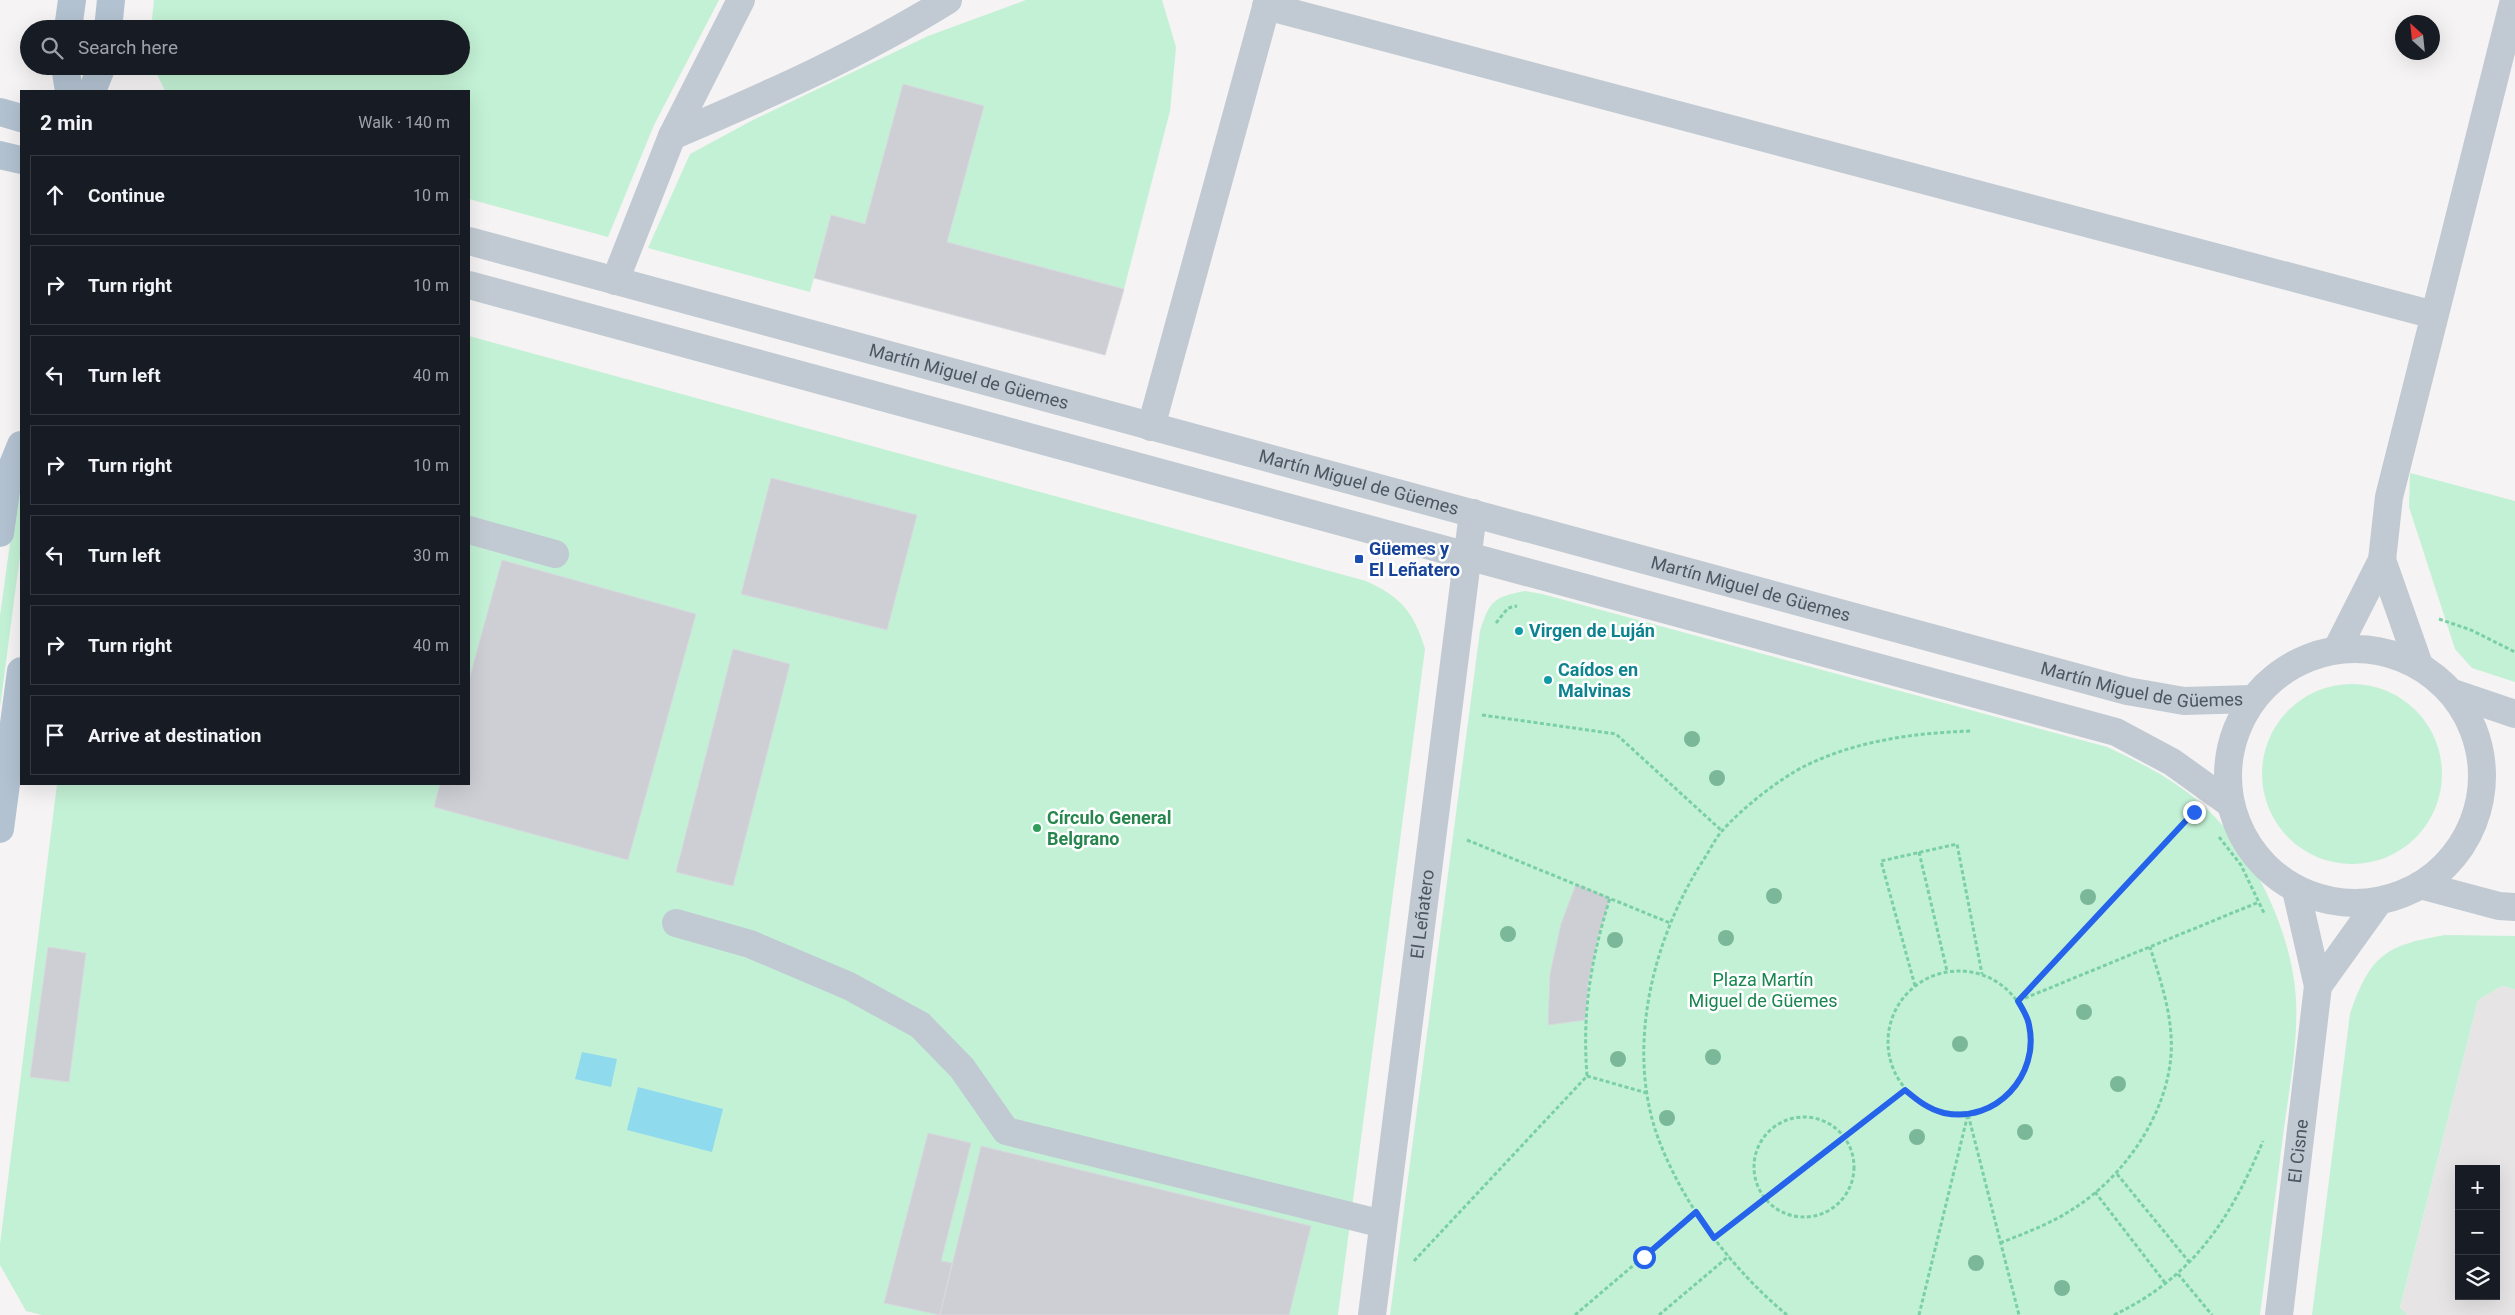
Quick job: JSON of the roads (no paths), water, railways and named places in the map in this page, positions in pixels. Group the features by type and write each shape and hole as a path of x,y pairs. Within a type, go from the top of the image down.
{"main road":[{"path":"69,20 72,0"},
{"path":"109,20 111,0"},
{"path":"66,75 69,90"},
{"path":"92,90 98,75"},
{"path":"0,112 20,118"},
{"path":"0,154 20,160"},
{"path":"0,534 8,477 20,447"},
{"path":"0,829 20,679"}],"street":[{"path":"614,281 672,136 741,0"},
{"path":"672,136 755,100 841,59 948,0"},
{"path":"2337,649 2382,560 2388,497 2514,0"},
{"path":"1151,427 1267,3 2434,315"},
{"name":"Martín Miguel de Güemes","path":"470,241 2127,691 2184,701 2252,699"},
{"path":"470,285 2116,732 2172,762 2230,803"},
{"name":"El Leñatero","path":"1372,1315 1472,514"},
{"path":"470,530 555,554"},
{"path":"2382,560 2419,665"},
{"path":"2337,649 2380,650 2419,665 2453,693 2473,727 2483,764 2480,802 2468,835 2447,864 2420,886 2379,901 2336,902 2296,890 2265,868 2243,838 2230,803 2227,776 2230,749 2238,723 2252,699 2276,675 2305,658 2337,649"},
{"path":"2453,693 2515,714"},
{"path":"2420,886 2499,906 2515,907"},
{"name":"El Cisne","path":"2279,1315 2318,986 2296,890"},
{"name":"El Cisne","path":"2318,986 2379,901"},
{"path":"676,923 750,944 849,986 920,1025 962,1068 1006,1131 1383,1224"}],"water":[{"path":"582,1052 617,1059 611,1087 575,1079"},
{"path":"638,1087 723,1109 712,1152 627,1130"}],"place":[{"name":"Güemes y El Leñatero","path":"1359,559"},
{"name":"Virgen de Luján","path":"1519,631"},
{"name":"Caídos en Malvinas","path":"1548,680"},
{"name":"Círculo General Belgrano","path":"1037,828"}],"park label":[{"name":"Plaza Martín Miguel de Güemes","path":"1763,990"}]}
